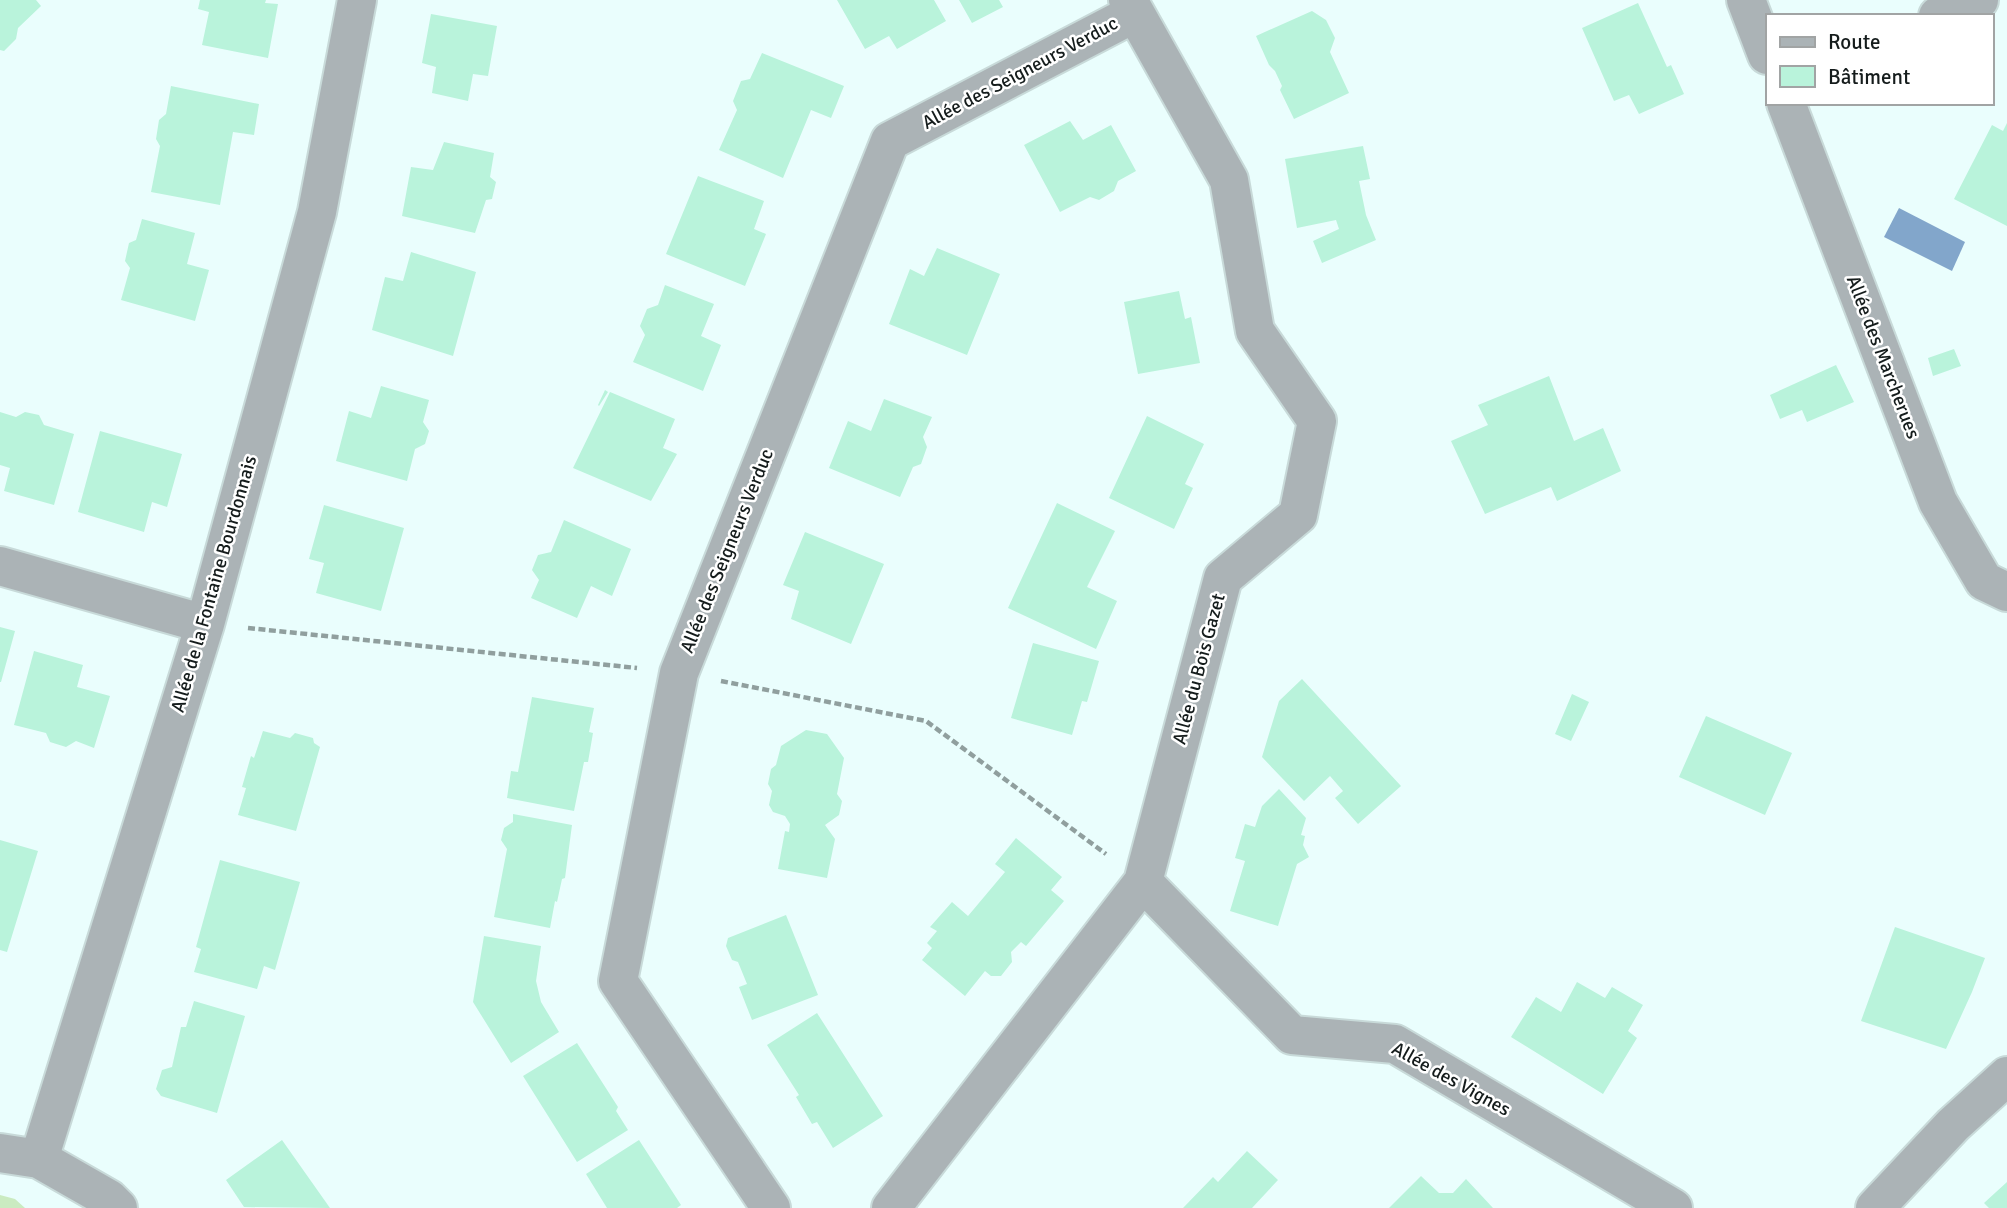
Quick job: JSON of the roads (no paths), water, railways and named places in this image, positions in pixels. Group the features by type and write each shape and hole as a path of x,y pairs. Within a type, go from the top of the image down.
{"street":[{"name":"Allée de la Fontaine Bourdonnais","path":"40,1159 205,624 317,212 357,0"},
{"path":"1746,0 1766,52"},
{"path":"1943,14 1979,0"},
{"name":"Allée du Bois Gazet","path":"891,1208 1143,882 1223,578 1298,515 1317,421 1255,331 1229,180 1131,6"},
{"name":"Allée des Seigneurs Verduc","path":"771,1208 618,981 679,673 890,141 1131,6"},
{"name":"Allée des Marcherues","path":"1787,105 1938,502 1984,581 2007,592"},
{"path":"0,566 205,624"},
{"name":"Allée des Vignes","path":"1143,882 1292,1035 1395,1044 1673,1208"},
{"path":"1875,1208 1953,1125 2007,1076"},
{"path":"0,1153 40,1159 109,1199 118,1208"}],"water":[{"path":"1899,208 1965,242 1952,271 1884,237"}]}
